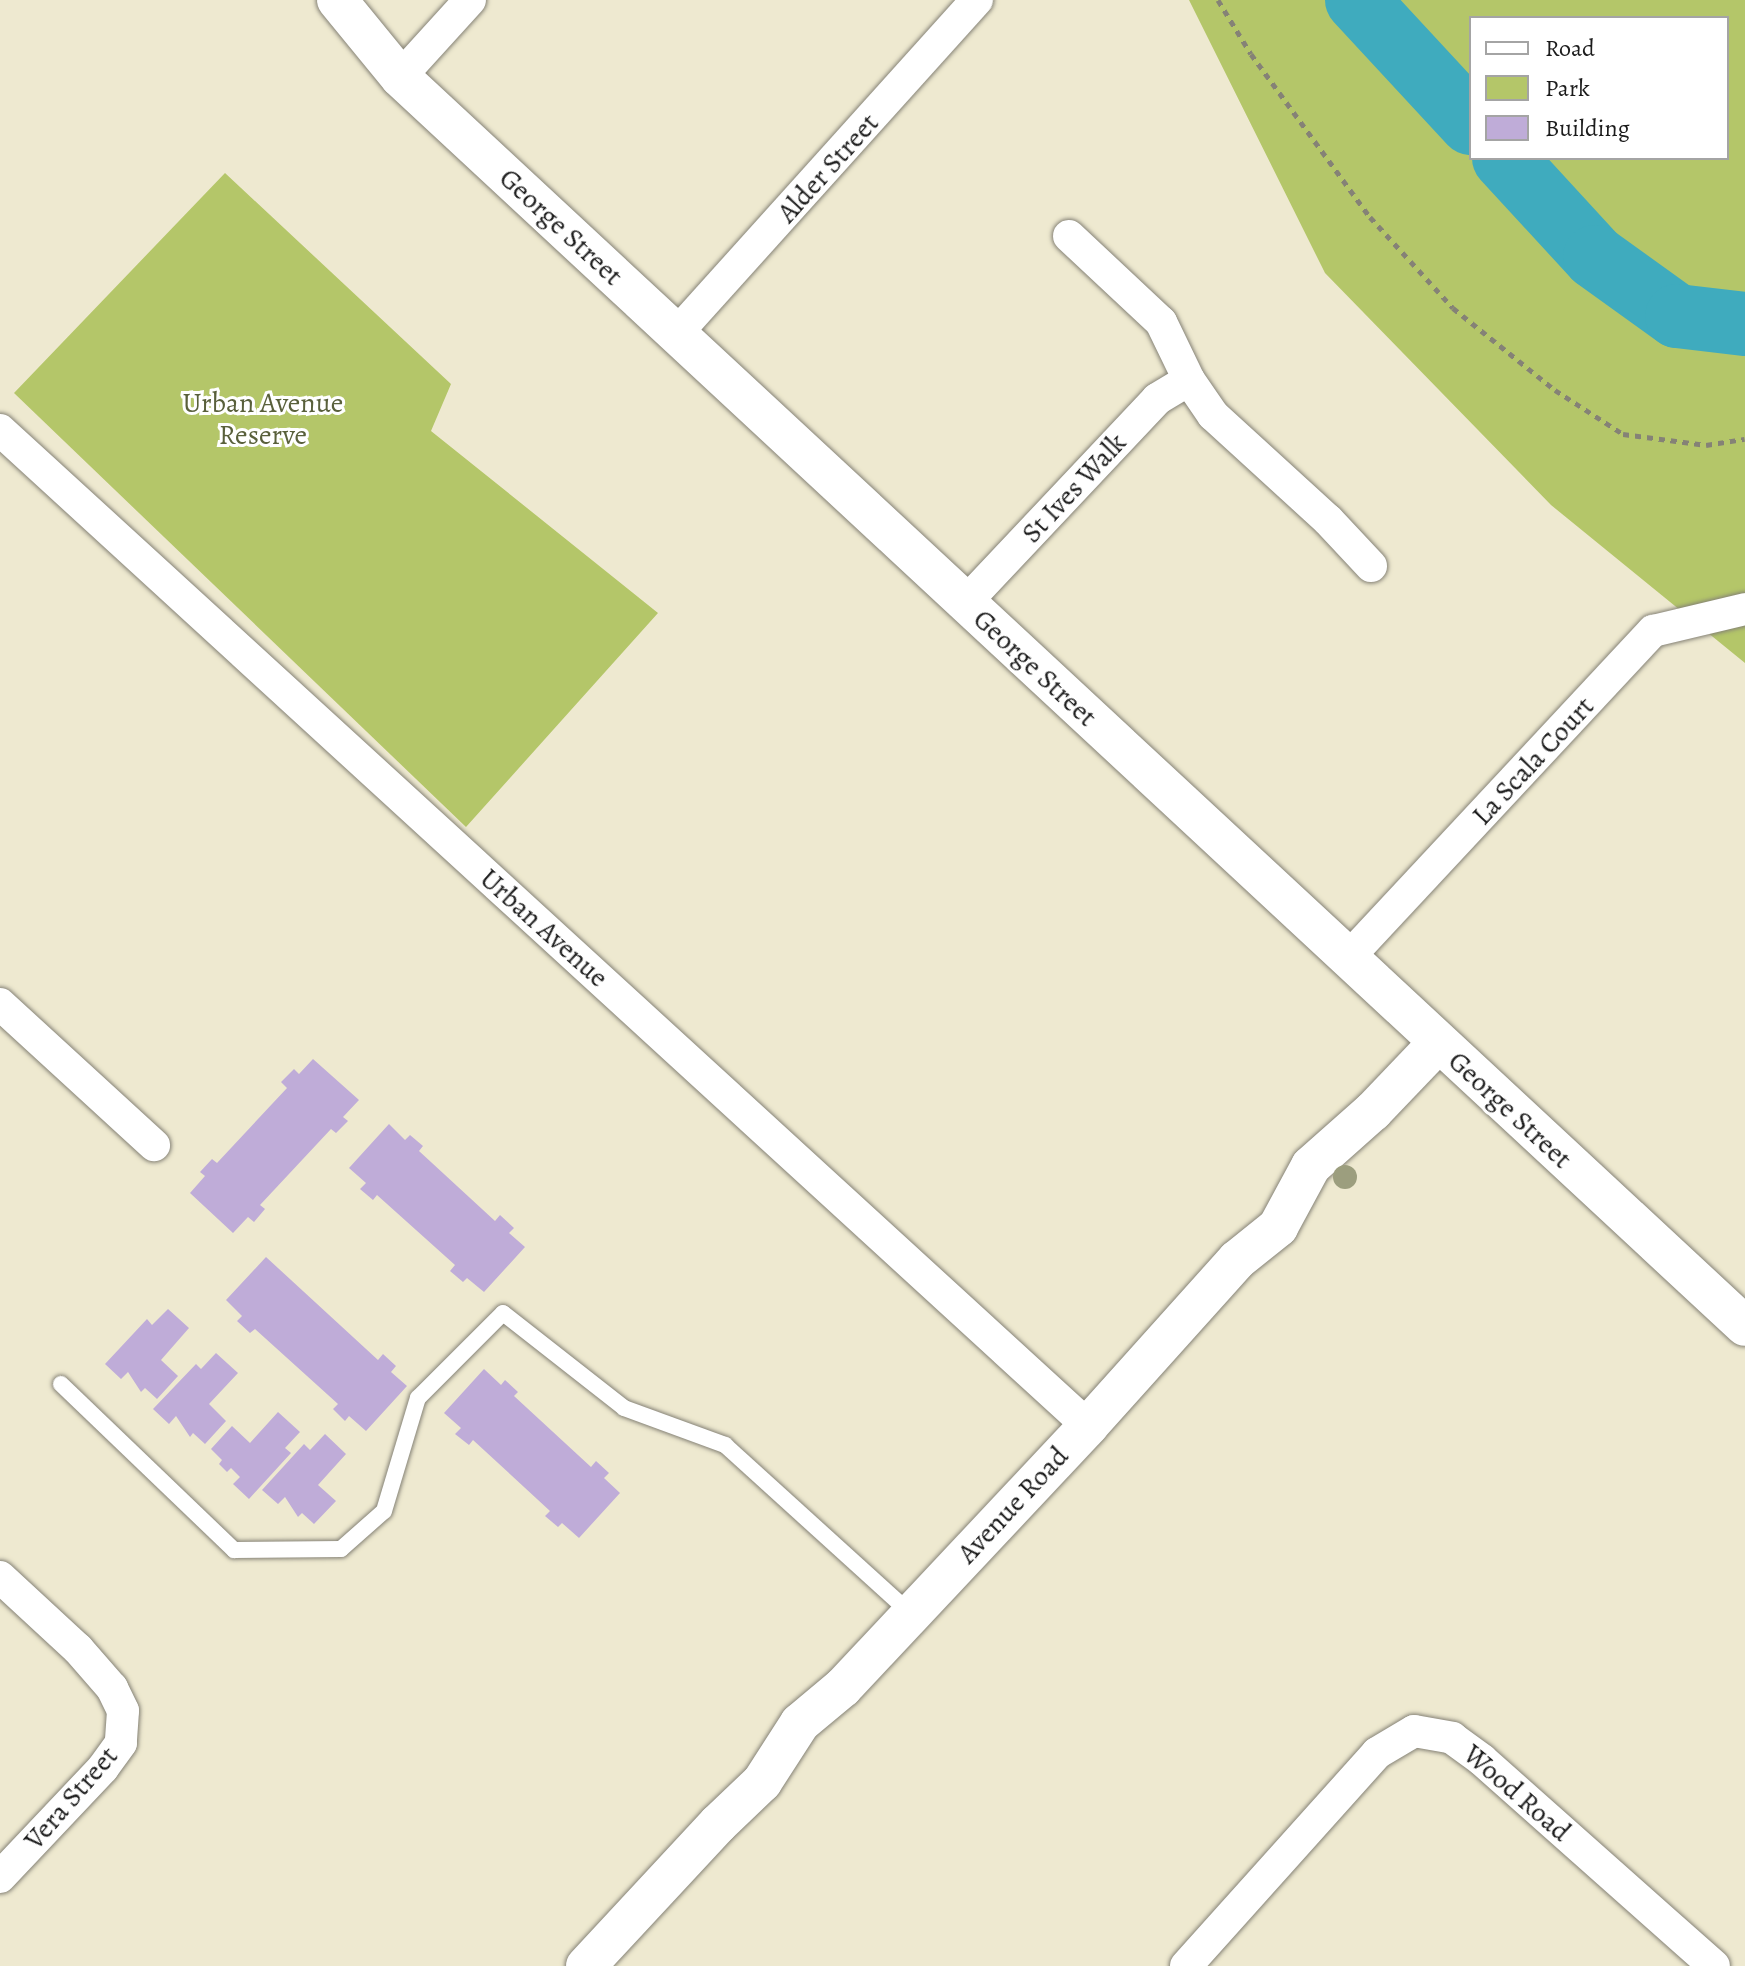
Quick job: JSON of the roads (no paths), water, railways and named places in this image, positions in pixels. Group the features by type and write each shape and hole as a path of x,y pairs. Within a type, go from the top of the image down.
{"street":[{"name":"George Street","path":"337,0 400,77 1745,1326"},
{"path":"400,77 470,0"},
{"name":"Alder Street","path":"676,334 973,9 977,0"},
{"path":"1069,236 1161,322 1189,380 1213,415 1328,520 1371,566"},
{"name":"St Ives Walk","path":"965,603 1157,399 1189,380"},
{"name":"Urban Avenue","path":"0,430 1088,1426"},
{"name":"La Scala Court","path":"1347,959 1653,631 1745,609"},
{"path":"0,1004 154,1145"},
{"name":"Avenue Road","path":"586,1966 718,1824 762,1782 800,1723 843,1687 1088,1426 1237,1260 1278,1227 1293,1206 1311,1166 1373,1111 1438,1043"},
{"name":"Vera Street","path":"0,1577 78,1649 112,1688 123,1711 121,1743 103,1768 0,1877"},
{"name":"Wood Road","path":"1186,1966 1377,1753 1414,1731 1452,1738 1482,1760 1714,1966"}],"lane":[{"path":"61,1384 234,1550 341,1549 384,1511 418,1398 503,1313 624,1408 725,1445 910,1613"}],"waterway":[{"path":"1357,0 1469,121"},
{"path":"1506,160 1595,257 1677,316 1745,324"}],"park label":[{"name":"Urban Avenue Reserve","path":"263,419"}]}
